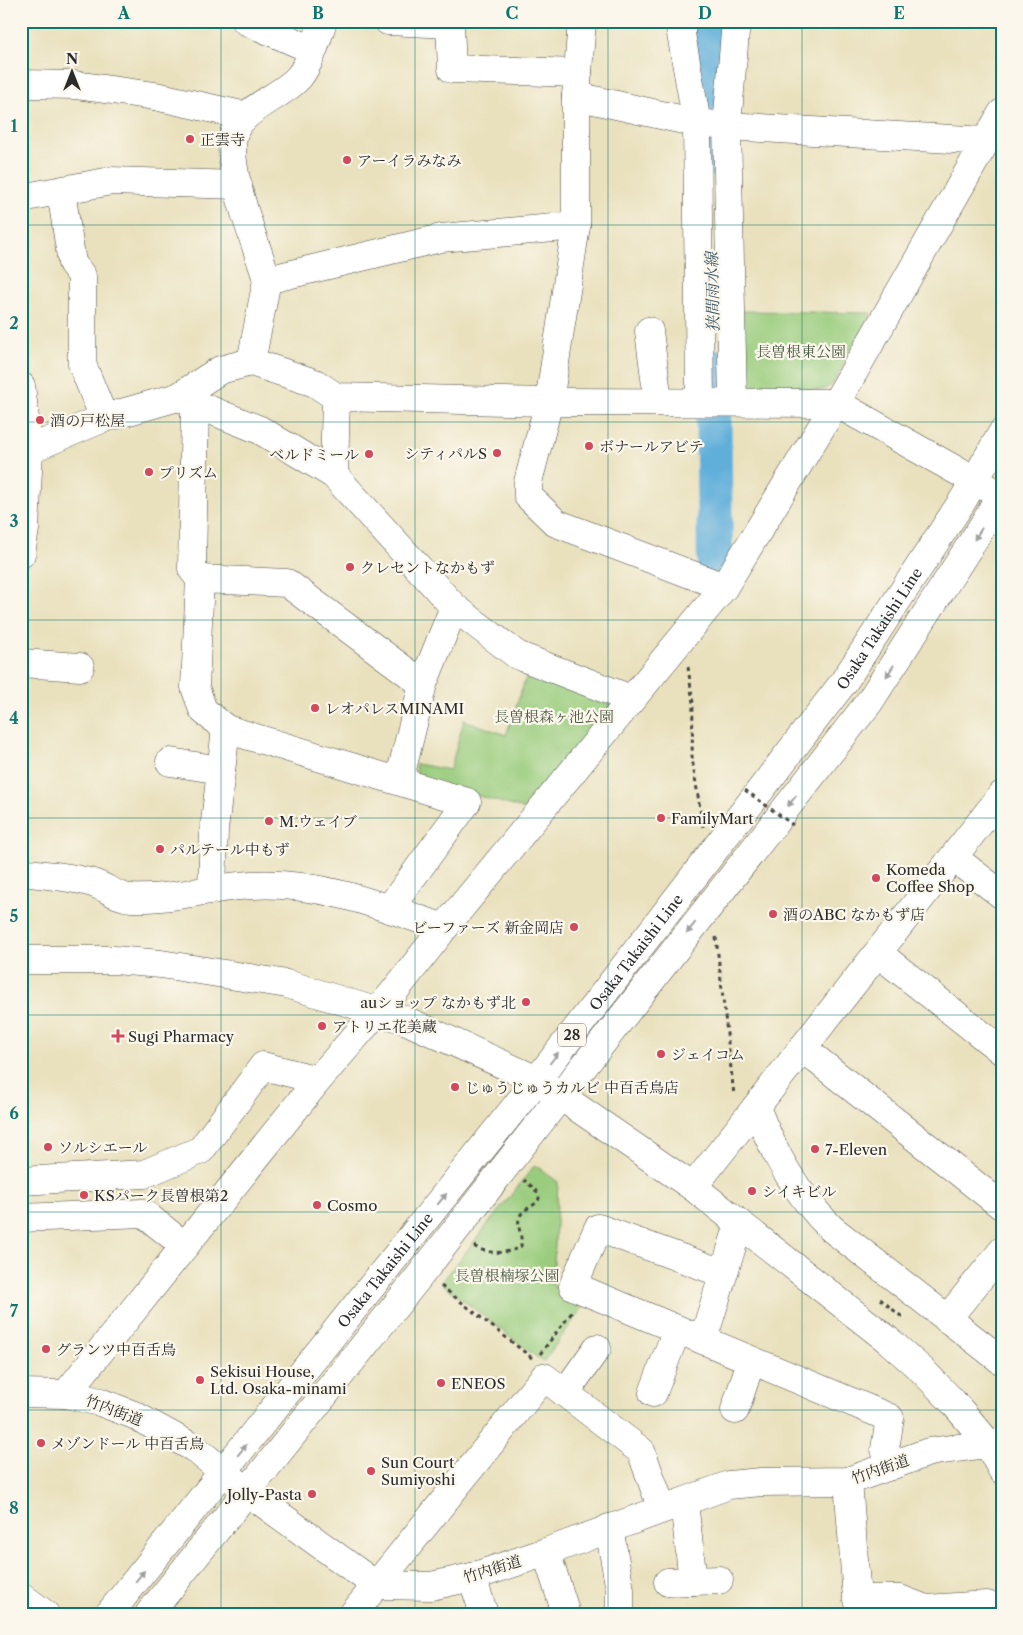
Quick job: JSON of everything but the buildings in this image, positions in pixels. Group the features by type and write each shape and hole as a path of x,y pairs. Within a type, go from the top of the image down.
{"street":[{"path":"246,21 313,50"},
{"path":"251,362 267,280 232,160 234,132 246,116 284,92 300,76 313,50 323,21"},
{"path":"388,21 450,24 452,69 577,84 711,124 986,141"},
{"path":"582,21 577,84 576,226 549,402 528,482 528,496 556,523 724,587"},
{"path":"681,21 681,34 711,124 732,402"},
{"path":"700,401 711,124 736,21"},
{"path":"21,84 76,85 138,93 246,116"},
{"path":"66,1394 318,1080 378,1011 724,587 836,403 1002,113"},
{"path":"21,198 111,181 238,185"},
{"path":"61,191 72,263 82,276 82,364 104,418"},
{"path":"267,280 441,238 576,226"},
{"path":"649,331 658,402"},
{"path":"25,452 104,418 186,401 220,370 251,362 314,384 336,397 549,402 700,401 836,403 1001,494"},
{"path":"21,386 25,452 25,529 21,554"},
{"path":"334,475 336,397"},
{"path":"186,401 260,430 334,475 454,607 517,655 631,699"},
{"path":"186,401 192,569 200,579 195,687 203,710 226,729 467,802 389,909"},
{"name":"Osaka Takaishi Line","path":"109,1614 225,1472 537,1080 843,683 975,481 1002,433"},
{"name":"Osaka Takaishi Line","path":"149,1614 246,1490 418,1278 870,701 990,516 1001,494"},
{"path":"200,579 287,583 423,684"},
{"path":"399,781 423,684 454,607"},
{"path":"21,663 80,667"},
{"path":"212,888 214,830 226,729"},
{"path":"170,762 221,770"},
{"path":"693,1188 746,1104 802,1048 879,954 1002,795"},
{"path":"954,858 1002,894"},
{"path":"21,872 91,882 111,893 129,898 147,898 253,884 287,885 331,891 444,928"},
{"path":"879,954 1002,1051"},
{"path":"21,960 114,960 207,969 287,984 405,1020 537,1080 561,1094 693,1188 888,1340 923,1371 994,1442 1002,1470"},
{"path":"802,1048 1002,1206"},
{"path":"21,1181 144,1174 201,1150 263,1066 318,1080"},
{"path":"746,1104 782,1167 815,1213 839,1235 1002,1361"},
{"path":"21,1218 143,1212 185,1246"},
{"path":"703,1340 722,1273 739,1224"},
{"path":"722,1273 598,1228 573,1286 890,1418 885,1449 890,1466"},
{"path":"947,1319 1002,1251"},
{"path":"653,1393 677,1328"},
{"path":"353,1614 548,1377 597,1348"},
{"path":"735,1410 752,1361"},
{"path":"548,1377 641,1451 673,1506 693,1581"},
{"name":"竹内街道","path":"21,1393 66,1394 100,1402 134,1415 194,1448 246,1490 376,1585 431,1586 472,1576 546,1552 729,1485 761,1482 848,1481 929,1452 994,1442"},
{"path":"848,1481 858,1606 900,1599 926,1609 987,1605 1002,1610"},
{"path":"610,1528 620,1590 620,1614"},
{"path":"546,1552 564,1607 563,1614"},
{"path":"472,1576 484,1614"},
{"path":"21,1596 45,1614"}],"path":[{"path":"673,650 689,668 693,703 692,759 704,833"},
{"path":"745,790 793,825"},
{"path":"715,929 746,1104"},
{"path":"472,1245 481,1251 487,1252 510,1251 521,1246 519,1220 522,1212 536,1204 539,1198 537,1190 518,1174"},
{"path":"466,1277 476,1277"},
{"path":"434,1281 548,1377 587,1292"},
{"path":"534,1281 550,1281"},
{"path":"874,1294 901,1316 896,1322"}],"green space":[{"name":"長曽根東公園","path":"740,311 872,313 832,385 822,390 750,390 741,382"},
{"name":"長曽根森ヶ池公園","path":"530,666 612,706 527,810 420,779 415,769 416,764 450,770 464,720 506,735"},
{"name":"長曽根楠塚公園","path":"535,1165 558,1182 553,1286 589,1299 543,1362 441,1283"}],"waterway":[{"name":"狭間雨水線","path":"709,21 710,159"},
{"name":"狭間雨水線","path":"713,367 715,563"}],"place":[{"name":"正雲寺","path":"190,139"},
{"name":"アーイラみなみ","path":"347,160"},
{"name":"酒の戸松屋","path":"40,420"},
{"name":"ボナールアビテ","path":"589,446"},
{"name":"シティパルS","path":"497,453"},
{"name":"ベルドミール","path":"369,454"},
{"name":"プリズム","path":"149,472"},
{"name":"クレセントなかもず","path":"350,567"},
{"name":"レオパレスMINAMI","path":"315,708"},
{"name":"FamilyMart","path":"661,818"},
{"name":"M.ウェイブ","path":"269,821"},
{"name":"パルテール中もず","path":"160,849"},
{"name":"Komeda Coffee Shop","path":"876,878"},
{"name":"酒のABC なかもず店","path":"773,914"},
{"name":"ビーファーズ 新金岡店","path":"574,927"},
{"name":"auショップ なかもず北","path":"526,1002"},
{"name":"アトリエ花美蔵","path":"322,1026"},
{"name":"Sugi Pharmacy","path":"118,1036"},
{"name":"ジェイコム","path":"661,1054"},
{"name":"じゅうじゅうカルビ 中百舌鳥店","path":"455,1087"},
{"name":"ソルシエール","path":"48,1147"},
{"name":"7-Eleven","path":"815,1149"},
{"name":"シイキビル","path":"752,1191"},
{"name":"KSパーク長曽根第2","path":"84,1195"},
{"name":"Cosmo","path":"317,1205"},
{"name":"グランツ中百舌鳥","path":"46,1349"},
{"name":"Sekisui House, Ltd. Osaka-minami","path":"200,1380"},
{"name":"ENEOS","path":"441,1383"},
{"name":"メゾンドール 中百舌鳥","path":"41,1443"},
{"name":"Sun Court Sumiyoshi","path":"371,1471"},
{"name":"Jolly-Pasta","path":"312,1494"}]}
